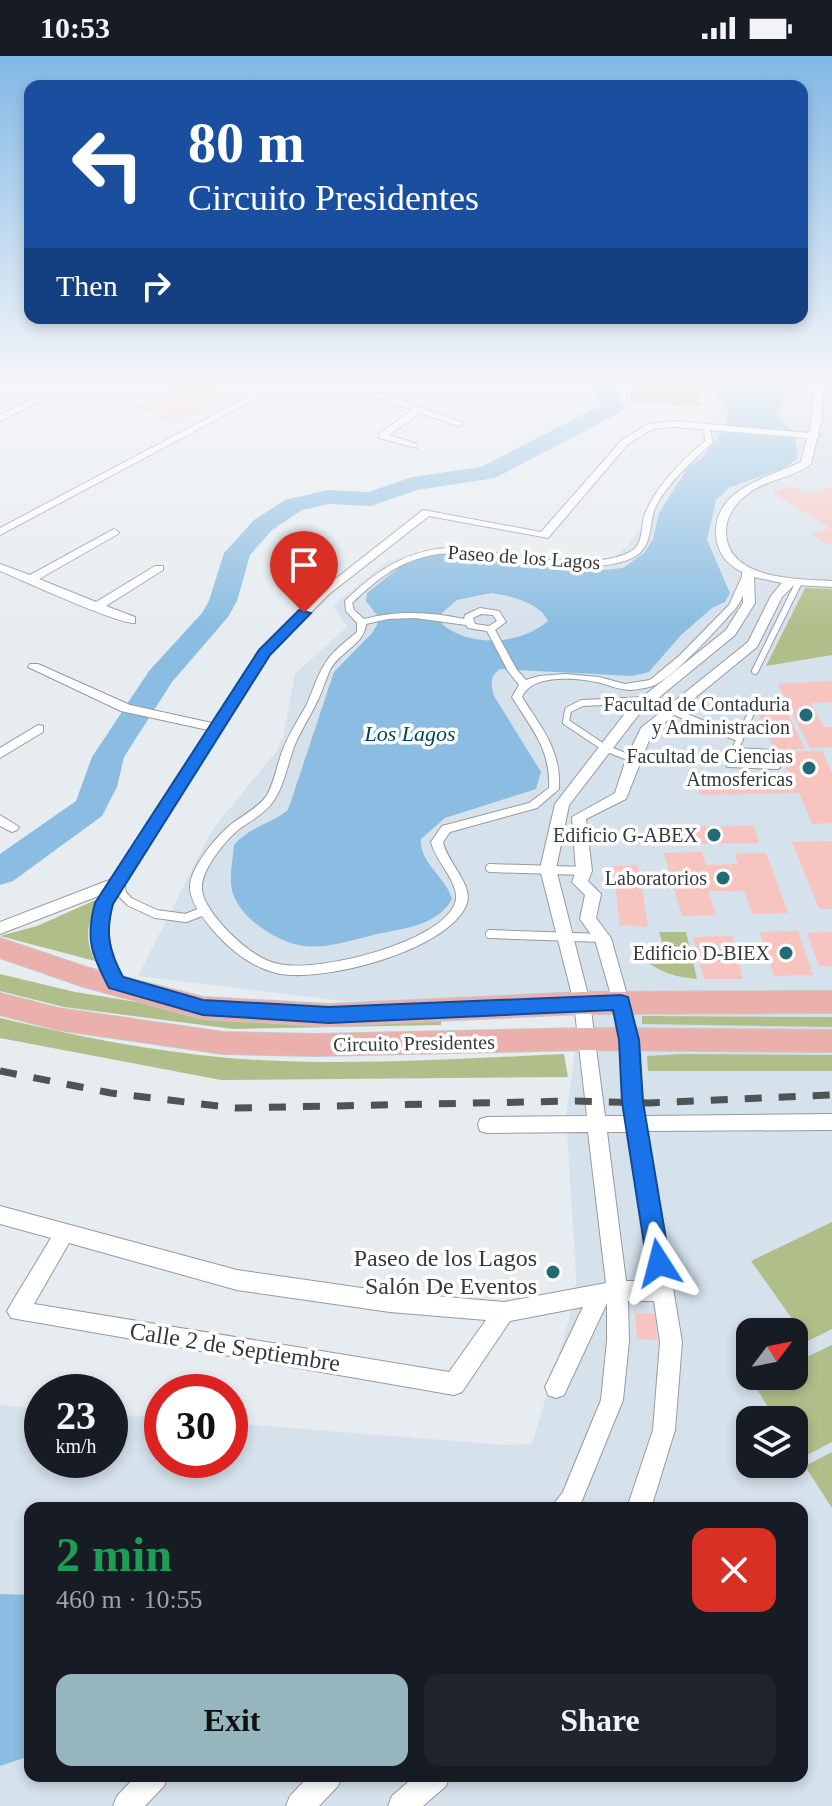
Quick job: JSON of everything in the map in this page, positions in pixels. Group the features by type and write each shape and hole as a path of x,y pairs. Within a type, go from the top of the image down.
{"main road":[{"name":"Circuito Presidentes","path":"0,948 84,977 203,1008 329,1015 582,1003 832,1002"},
{"name":"Circuito Presidentes","path":"0,1004 58,1019 223,1043 316,1045 586,1039 832,1041"}],"street":[{"path":"0,532 127,465"},
{"path":"116,983 100,952 97,927 104,903 264,653 324,593 427,512 544,536 605,465"},
{"name":"Paseo de los Lagos","path":"362,622 350,611 348,603 359,592 396,562 434,550 594,565 630,558 646,539 649,512 681,465"},
{"path":"804,465 749,488 730,506 721,526 721,540 726,554 735,565 748,572 794,582 832,584"},
{"path":"29,580 114,532"},
{"path":"0,567 131,620"},
{"path":"96,607 159,568"},
{"path":"490,629 498,639 513,675 523,683 555,677 597,679 626,688 653,683 737,602 741,583 748,572"},
{"path":"569,1502 612,1400 618,1341 609,1292 597,1124 582,1003 548,869 562,804 646,700 731,632 749,603 748,572"},
{"path":"641,1502 664,1430 671,1342 636,1123 629,1040 603,938 588,919 593,894 580,882 584,871 579,817 621,796 646,731 675,711 753,644 777,596 794,582"},
{"path":"469,623 468,617 475,612 491,612 500,616 502,622 490,629 475,628 469,623 443,617 376,617 362,622 361,633 334,657 323,673 313,701 289,745 281,776 269,800 260,811 232,829 197,879 195,893 212,922 258,960 278,969 311,971 368,959 440,930 459,911 463,897 457,882 438,856 437,842 446,829 533,806 554,789 557,766 543,736 517,697 523,683"},
{"path":"34,667 126,708 216,728"},
{"path":"0,754 38,729"},
{"path":"0,928 118,880"},
{"path":"487,1125 832,1122"},
{"path":"0,1215 237,1280 390,1302 504,1312 609,1292 663,1291"},
{"name":"Calle 2 de Septiembre","path":"64,1234 18,1311 454,1384 504,1312"},
{"path":"556,1387 609,1292"},
{"path":"127,1806 149,1782"},
{"path":"300,1806 322,1782"},
{"path":"402,1806 429,1782"}],"lane":[{"path":"755,671 794,582"},
{"path":"633,759 605,748 566,722 568,710 582,703 646,700 740,739"},
{"path":"735,751 772,753 777,766 729,764 750,715"},
{"path":"490,868 584,871"},
{"path":"118,880 122,894 148,911 175,919 206,910"},
{"path":"490,934 603,938"}],"shaded area":[{"path":"687,465 832,465 832,1806 0,1806 0,1405 24,1407 24,1478 128,1478 128,1415 144,1417 144,1478 248,1478 248,1424 504,1445 532,1444 577,1292 566,1116 582,1003 344,1001 138,976 212,830 276,752 283,737 295,674 347,627 333,605 388,561 441,547 573,560 612,558 627,546"}],"green space":[{"path":"805,588 832,589 832,655 766,666"},
{"path":"100,898 88,929 95,961 0,936 37,926"},
{"path":"659,932 686,932 697,979 663,971 634,950 664,948"},
{"path":"0,974 75,992 235,1018 441,1017 441,1025 233,1029 64,1007 0,991"},
{"path":"642,1016 832,1017 832,1027 642,1024"},
{"path":"0,1018 113,1042 270,1061 438,1060 564,1054 568,1077 221,1080 0,1038"},
{"path":"832,1055 832,1071 648,1071 647,1056"},
{"path":"832,1222 832,1329 808,1341 808,1318 792,1318 751,1261"},
{"path":"832,1345 832,1442 808,1454 808,1406 767,1406 757,1390 808,1390 808,1356"},
{"path":"832,1452 832,1508 808,1471 808,1464"}],"water":[{"name":"Los Lagos","path":"789,465 730,487 716,500 707,540 730,593 725,602 712,608 681,635 649,672 632,676 500,669 496,672 492,681 494,696 541,772 536,789 445,818 421,839 428,863 452,899 446,908 429,920 409,927 342,943 314,946 286,941 252,920 239,906 232,888 234,845 246,834 288,810 334,672 373,632 380,619 366,601 367,593 401,566 425,557 453,553 591,571 623,568 645,552 653,539 659,513 689,466","holes":["491,593 515,598 538,609 548,621 524,635 495,640 466,637 442,624 442,613 457,600"]},
{"path":"0,1594 24,1595 24,1758 0,1766"}],"building":[{"path":"792,486 806,494 832,487 832,544 828,545 811,534 830,528 771,492"},
{"name":"Facultad de Contaduria y Administracion","path":"832,681 832,702 811,703 824,727 832,727 832,747 810,748 778,684"},
{"path":"784,706 805,749 775,750 755,707"},
{"path":"822,751 832,773 832,823 812,824 799,793 700,795 694,777 789,774 780,752"},
{"name":"Edificio G-ABEX","path":"754,826 759,843 673,844 668,827"},
{"path":"832,841 832,909 819,909 792,842"},
{"name":"Laboratorios","path":"702,852 706,865 738,864 735,854 766,853 788,913 752,914 744,890 708,891 716,915 682,916 664,853"},
{"path":"638,865 648,927 620,925 613,866"},
{"name":"Edificio D-BIEX","path":"798,931 813,975 774,976 760,932"},
{"path":"832,932 832,966 819,966 807,933"},
{"path":"732,936 743,979 704,979 693,937"},
{"path":"635,1313 655,1314 657,1340 637,1339"}],"waterway":[{"path":"0,872 90,808 100,787 108,757 160,677 214,617 223,601 237,553 263,525 294,505 328,497 371,499 412,484 487,473 503,465"}],"railway":[{"path":"0,1071 111,1093 235,1108 575,1101 649,1103 832,1095"}],"place":[{"name":"Facultad de Contaduria y Administracion","path":"806,715"},
{"name":"Facultad de Ciencias Atmosfericas","path":"809,768"},
{"name":"Edificio G-ABEX","path":"714,835"},
{"name":"Laboratorios","path":"723,878"},
{"name":"Edificio D-BIEX","path":"786,953"},
{"name":"Paseo de los Lagos Salón De Eventos","path":"553,1272"}],"route":[{"path":"304,613 264,653 104,903 97,927 100,952 116,983 203,1008 329,1015 621,1002 629,1040 633,1102 659,1263"}]}
